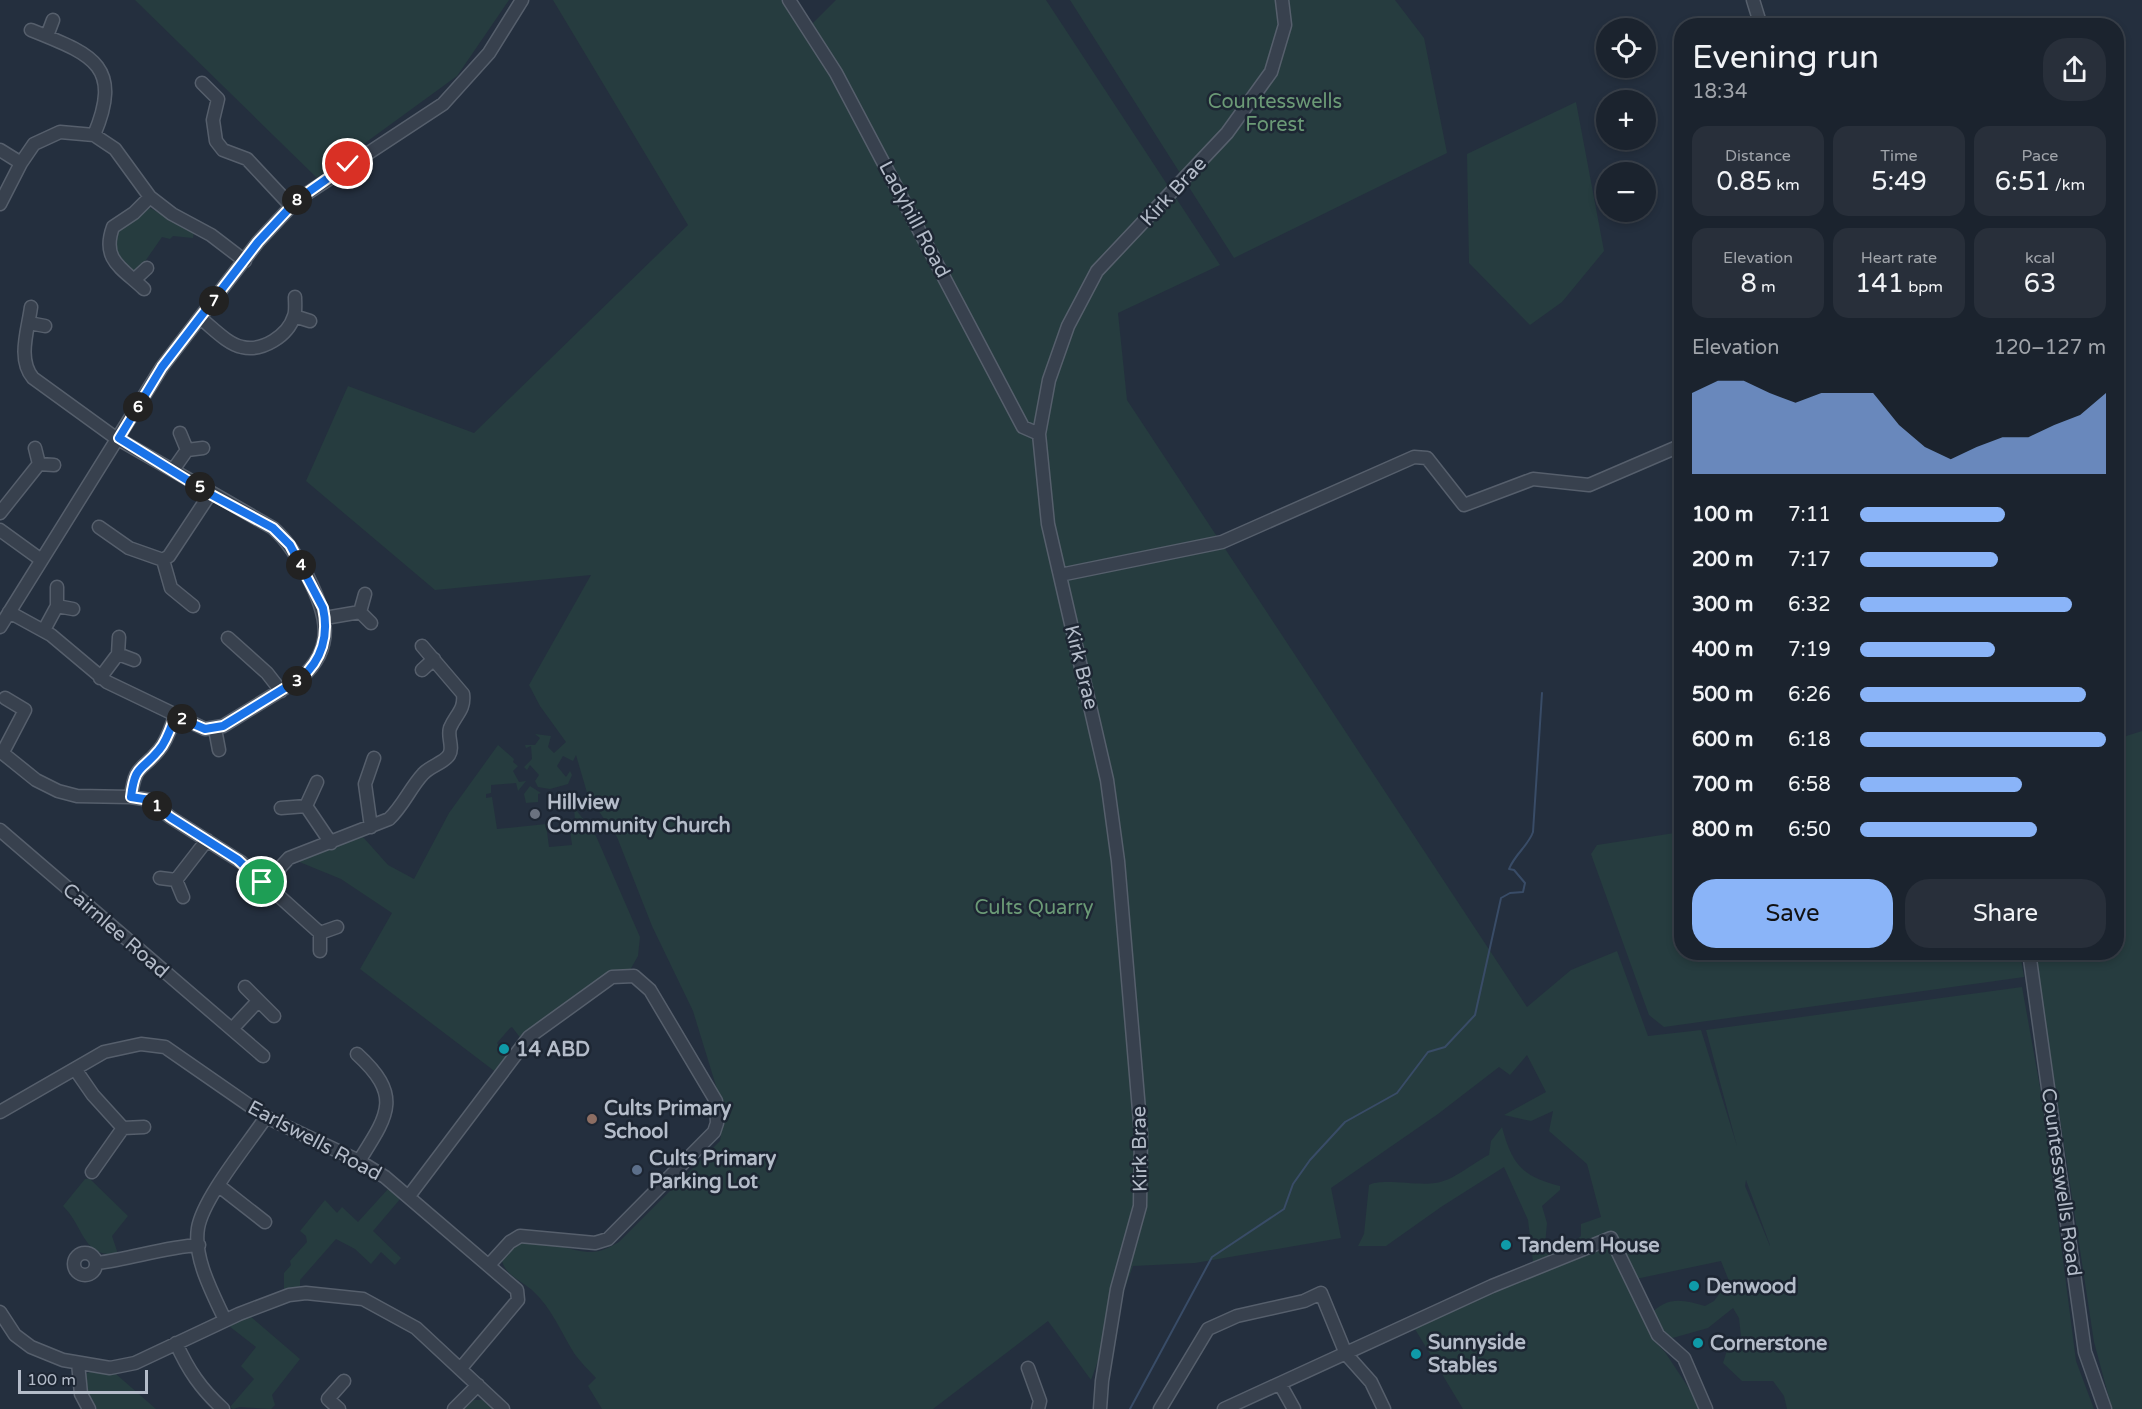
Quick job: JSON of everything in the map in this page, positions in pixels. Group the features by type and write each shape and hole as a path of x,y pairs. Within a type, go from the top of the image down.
{"street":[{"path":"0,627 40,559 162,367 244,261 291,206 348,164 443,104 489,52 522,0"},
{"name":"Ladyhill Road","path":"789,0 836,73 1023,427 1039,434"},
{"name":"Kirk Brae","path":"1100,1409 1102,1381 1117,1289 1140,1206 1141,1134 1118,861 1107,780 1048,524 1039,434 1049,380 1068,326 1097,271 1227,133 1271,72 1285,25 1282,0"},
{"path":"1753,0 1759,18"},
{"path":"47,36 52,20"},
{"path":"31,30 83,53 100,69 106,99 94,135"},
{"path":"202,83 218,99 213,120 216,141 223,150 247,159 291,206"},
{"path":"0,204 30,148 45,137 60,132 94,135 117,152 150,197 172,214 211,235 244,261"},
{"path":"0,150 21,163"},
{"path":"144,289 113,261 109,237 113,227 134,213 150,197"},
{"path":"134,280 147,268"},
{"path":"200,318 235,345 248,348 259,347 276,339 294,316 296,297"},
{"path":"9,612 44,630 100,678 205,729 215,729 231,722 311,670 322,652 325,618 320,602 299,562 280,534 257,518 210,494 96,425 33,378 27,370 24,357 32,307"},
{"path":"294,316 310,321"},
{"path":"29,323 45,326"},
{"path":"180,433 187,450"},
{"path":"35,448 39,464"},
{"path":"173,470 187,450 203,448"},
{"path":"1060,575 1221,542 1414,457 1427,458 1464,505 1539,478 1589,485 1674,448"},
{"path":"39,464 54,465"},
{"path":"0,513 39,464"},
{"path":"163,560 169,556 210,494"},
{"path":"99,527 129,548 163,560"},
{"path":"0,530 40,559"},
{"path":"163,560 171,588 193,606"},
{"path":"44,630 57,606 57,587"},
{"path":"360,612 365,594"},
{"path":"57,606 73,609"},
{"path":"325,618 360,612"},
{"path":"360,612 371,623"},
{"path":"100,678 118,654 118,637"},
{"path":"228,638 267,673 281,691"},
{"path":"265,884 289,858 371,827 397,812 421,776 432,766 447,758 451,751 449,729 462,711 463,694 422,646"},
{"path":"118,654 134,660"},
{"path":"422,670 434,659"},
{"path":"4,698 25,710 1,752 36,780 58,791 86,797 131,797 150,800 170,817 241,862 320,933 320,951"},
{"path":"131,797 133,778 163,745 175,716"},
{"path":"215,729 219,750"},
{"path":"371,827 365,784 374,758"},
{"path":"306,806 317,782"},
{"path":"306,806 331,843"},
{"path":"281,808 306,806"},
{"name":"Cairnlee Road","path":"0,830 263,1056"},
{"path":"176,880 207,840"},
{"path":"160,878 176,880"},
{"path":"176,880 183,897"},
{"path":"320,933 337,927"},
{"name":"Countesswells Road","path":"2030,960 2085,1352 2105,1409"},
{"path":"409,1196 529,1037 612,976 634,976 643,982 716,1101 714,1132 608,1239 595,1243 520,1236 510,1242 489,1265"},
{"path":"244,987 274,1016"},
{"path":"233,1028 258,1001"},
{"name":"Earlswells Road","path":"0,1113 117,1047 153,1044 175,1053 266,1117 359,1161 385,1177 517,1290 518,1300 460,1368"},
{"path":"357,1054 381,1079 387,1108 380,1128 359,1161"},
{"path":"75,1069 80,1079 123,1128"},
{"path":"225,1320 204,1270 198,1226 208,1202 266,1117"},
{"path":"123,1128 144,1127"},
{"path":"92,1172 123,1128"},
{"path":"219,1186 265,1222"},
{"path":"1224,1409 1477,1293 1611,1238 1658,1335 1684,1358 1707,1409"},
{"path":"97,1263 167,1248 199,1245"},
{"path":"0,1312 15,1335 47,1355 78,1364 123,1367 225,1320 289,1295 306,1293 363,1299 416,1328 503,1409"},
{"path":"1160,1409 1208,1329 1237,1316 1304,1301 1321,1293 1346,1354 1371,1382 1384,1409"},
{"path":"176,1343 190,1373 204,1392 223,1409"},
{"path":"78,1364 81,1394 89,1409"},
{"path":"1029,1368 1040,1401 1038,1409"},
{"path":"339,1409 328,1399 344,1381"},
{"path":"1280,1384 1294,1409"},
{"path":"454,1409 478,1385"}],"green space":[{"path":"135,0 509,0 457,76 317,178"},
{"name":"Cults Quarry","path":"553,0 791,0 812,24 836,0 1046,0 1220,265 1118,313 1127,400 1527,1007 1571,970 1617,951 1648,1036 1701,1030 1737,1146 1706,1030 2022,987 2043,1104 2076,1361 2094,1409 1787,1409 1784,1396 1773,1381 1742,1381 1723,1363 1728,1347 1741,1337 1739,1318 1733,1308 1708,1328 1669,1339 1649,1316 1668,1302 1682,1301 1705,1306 1714,1301 1729,1281 1721,1261 1631,1280 1609,1246 1652,1339 1665,1352 1690,1390 1698,1409 1463,1409 1412,1324 1534,1270 1528,1220 1504,1167 1441,1207 1386,1246 1358,1246 1364,1234 1369,1185 1382,1182 1428,1184 1449,1179 1489,1155 1491,1141 1502,1127 1510,1151 1521,1167 1537,1178 1560,1186 1560,1190 1542,1206 1547,1223 1545,1246 1568,1246 1581,1236 1581,1224 1601,1217 1587,1164 1549,1131 1553,1111 1531,1121 1504,1115 1546,1092 1527,1055 1510,1075 1499,1067 1438,1114 1331,1188 1341,1238 1195,1263 1133,1266 1091,1380 1048,1321 933,1409 602,1409 588,1386 596,1378 574,1353 545,1304 505,1268 501,1257 522,1242 542,1241 592,1252 601,1251 619,1242 720,1141 724,1112 693,1011 652,926 617,837 588,796 576,755 573,761 563,756 557,766 566,777 570,771 572,775 568,784 550,789 538,787 535,781 539,775 530,765 527,770 524,767 532,759 531,746 526,748 525,745 535,745 540,738 535,734 551,736 548,747 554,753 566,742 540,706 529,685 591,575 435,590 306,481 348,386 474,433 688,225","holes":["1746,1180 1770,1246 1745,1186"]},
{"name":"Countesswells Forest","path":"1070,0 1395,0 1424,38 1447,153 1234,258"},
{"path":"1576,102 1596,208 1596,222 1599,222 1604,251 1562,302 1530,325 1469,263 1467,154"},
{"path":"150,208 194,232 193,238 162,237 139,270 131,270 124,267 117,257 114,228"},
{"path":"2142,731 2142,1409 2112,1409 2094,1342 2036,960 2124,960 2124,737"},
{"path":"498,745 514,759 513,762 518,766 513,771 519,782 526,781 518,791 516,783 491,785 491,793 486,794 486,798 492,797 497,829 546,824 549,847 572,845 569,822 575,821 573,790 577,811 596,836 640,937 638,956 630,970 615,973 587,987 522,1040 512,1027 510,1028 497,1043 508,1057 497,1073 360,969 392,913 341,879 297,861 363,837 388,865 414,879 449,813"},
{"path":"530,786 541,793 538,794 538,802 526,803 524,794"},
{"path":"1674,833 1674,960 2021,960 2024,977 1664,1027 1649,1015 1591,854 1597,845"},
{"path":"85,1179 90,1179 128,1216 112,1236 118,1254 106,1254 90,1246 63,1206"},
{"path":"388,1189 401,1198 373,1231 401,1258 395,1265 381,1252 371,1264 355,1249 336,1239 300,1280 300,1287 284,1289 284,1273 291,1265 290,1261 307,1242 306,1236 300,1231 325,1200 337,1213 342,1207 358,1222"},
{"path":"250,1316 300,1359 272,1395 275,1405 271,1409 240,1407 233,1409 230,1407 254,1379 241,1366 256,1347 229,1326"},
{"path":"90,1372 116,1374 156,1409 97,1409 85,1386 85,1374"},
{"path":"473,1400 485,1400 495,1409 464,1409"}],"waterway":[{"path":"1130,1409 1212,1257 1284,1209 1293,1184 1310,1160 1345,1122 1397,1093 1428,1052 1445,1047 1475,1015 1501,898 1510,893 1523,892 1525,883 1514,870 1509,869 1533,832 1542,693"}],"place":[{"name":"Hillview Community Church","path":"535,814"},
{"name":"14 ABD","path":"504,1049"},
{"name":"Cults Primary School","path":"592,1119"},
{"name":"Cults Primary Parking Lot","path":"637,1170"},
{"name":"Tandem House","path":"1506,1245"},
{"name":"Denwood","path":"1694,1286"},
{"name":"Cornerstone","path":"1698,1343"},
{"name":"Sunnyside Stables","path":"1416,1354"}],"route":[{"path":"262,882 238,860 170,817 150,800 131,797 133,778 142,765 163,745 175,716 205,729 215,729 267,700 311,670 322,652 325,618 323,608 290,545 273,528 210,494 119,438 162,367 258,242 297,200 348,164"}]}
